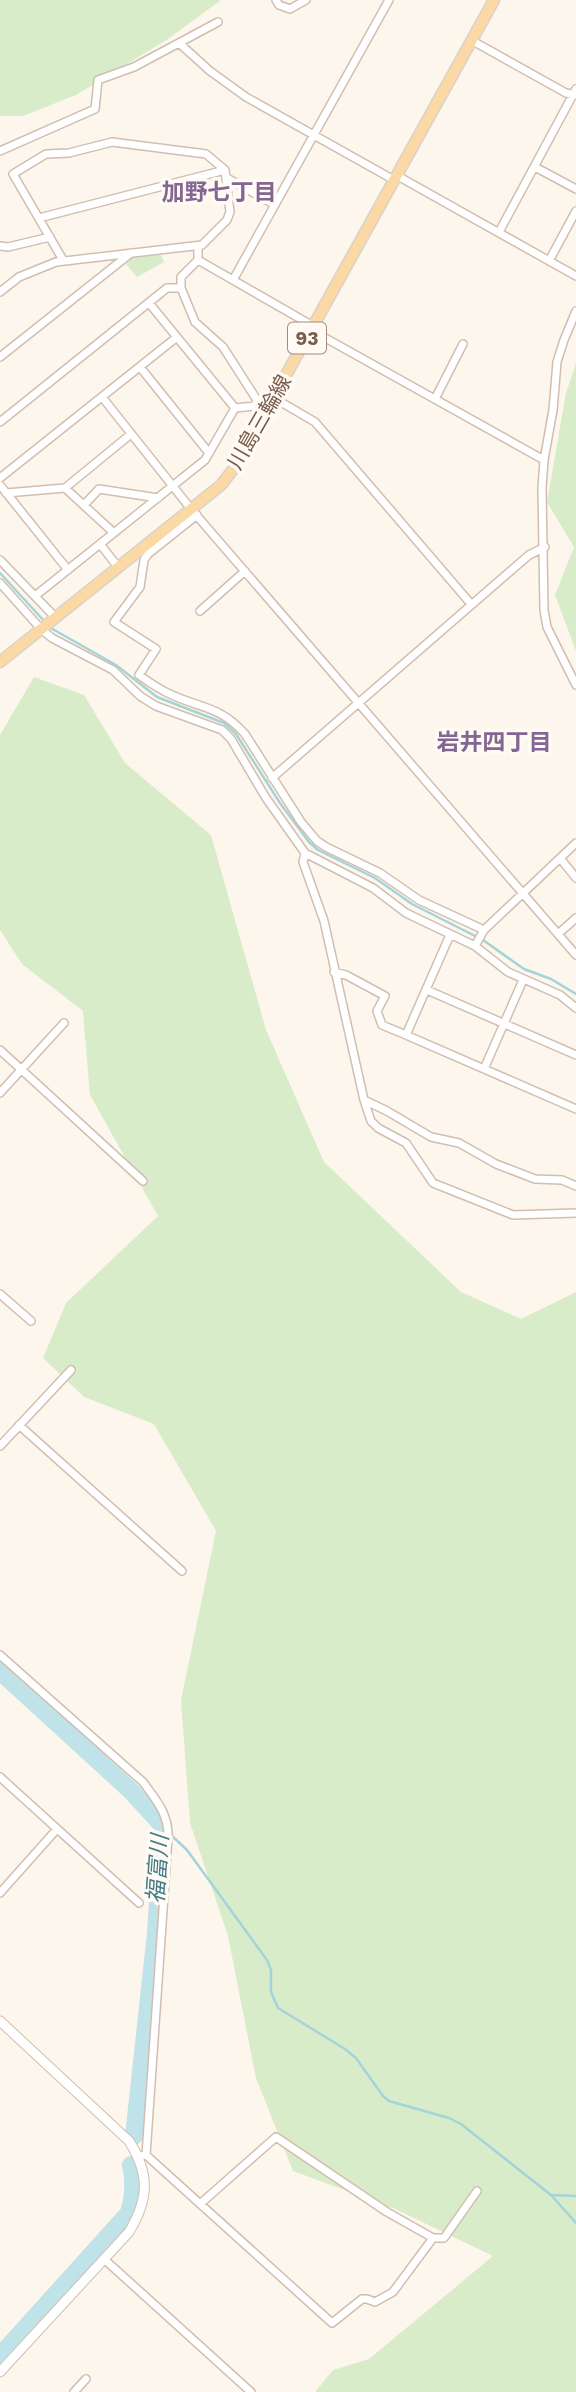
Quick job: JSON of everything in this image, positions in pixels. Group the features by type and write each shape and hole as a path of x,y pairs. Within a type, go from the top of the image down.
{"main road":[{"name":"川島三輪線","path":"0,662 118,567 194,512 235,467 494,0"}],"street":[{"path":"276,0 279,5 290,9 306,0"},
{"path":"233,280 389,0"},
{"path":"0,152 95,109 98,80 134,66 218,22"},
{"path":"471,40 566,93 576,93 499,232"},
{"path":"179,43 210,71 246,97 576,276"},
{"path":"64,261 13,174 46,155 69,153 112,142 206,154 226,174 275,205"},
{"path":"535,167 576,189"},
{"path":"39,218 226,174"},
{"path":"0,292 19,277 64,261 202,245 227,220 230,201 226,174"},
{"path":"549,261 576,211"},
{"path":"567,228 576,233"},
{"path":"0,246 8,247 50,237"},
{"path":"198,246 198,260 181,277 181,288 195,322 223,347 257,400 255,406"},
{"path":"0,357 132,252"},
{"path":"198,260 544,460"},
{"path":"0,422 166,288 181,288"},
{"path":"149,303 235,408"},
{"path":"576,312 557,362 542,488 544,610 547,627 576,685"},
{"path":"0,478 177,337"},
{"path":"435,398 463,344"},
{"path":"140,367 209,453"},
{"path":"102,397 194,512 576,955"},
{"path":"274,398 315,422 471,604"},
{"path":"235,408 255,406 265,412"},
{"path":"35,596 205,460 235,408"},
{"path":"6,493 65,488 131,434"},
{"path":"0,485 68,570"},
{"path":"65,488 114,533"},
{"path":"83,505 99,489 158,498"},
{"path":"194,512 148,554 140,587 114,622 156,649 139,675 174,696 225,714 245,734 301,821 326,848 380,873 419,900 483,932"},
{"path":"100,544 118,567"},
{"path":"272,778 471,604 529,555 545,547"},
{"path":"0,559 35,596 52,638 113,670 140,696 156,706 222,730 231,739 266,798 305,853 373,888 406,913 476,944 523,980 553,991 576,1008"},
{"path":"200,611 245,571"},
{"path":"0,583 48,623"},
{"path":"476,944 483,932 576,842"},
{"path":"305,853 303,862 324,921 364,1100 372,1121 405,1143 433,1183 513,1215 576,1213"},
{"path":"560,858 576,878"},
{"path":"558,934 576,918"},
{"path":"406,1035 450,934"},
{"path":"334,972 385,996 377,1012 382,1025 576,1109"},
{"path":"484,1069 523,980"},
{"path":"427,990 576,1055"},
{"path":"0,1093 64,1023"},
{"path":"0,1050 143,1181"},
{"path":"364,1100 431,1137 459,1143 496,1164 535,1179 562,1180 576,1186"},
{"path":"0,1294 30,1321"},
{"path":"0,1446 71,1370"},
{"path":"19,1425 182,1571"},
{"path":"0,1655 142,1782 160,1805 169,1827 142,2156 144,2201 129,2232 0,2372"},
{"path":"0,1777 139,1903"},
{"path":"0,1893 57,1829"},
{"path":"0,2021 142,2156 200,2204 332,2323 362,2299 375,2302 393,2292 433,2238"},
{"path":"200,2204 276,2137 387,2212 433,2238 444,2238 477,2191"},
{"path":"104,2259 251,2392"},
{"path":"74,2392 86,2379"}],"green space":[{"path":"0,0 221,0 168,39 76,95 23,116 0,116"},
{"path":"160,253 164,262 137,277 126,264 135,255"},
{"path":"576,363 576,651 555,595 574,547 547,502 566,393"},
{"path":"34,677 84,695 125,763 211,835 266,1030 324,1162 461,1292 521,1319 576,1292 576,2392 315,2392 333,2370 369,2359 493,2256 393,2208 293,2171 256,2078 228,1936 190,1823 181,1700 216,1531 154,1424 84,1397 43,1358 66,1303 158,1216 90,1095 83,1011 22,964 0,930 0,735"}],"waterway":[{"path":"0,573 45,622"},
{"path":"49,627 116,665 157,697 224,723 236,734 280,803 318,850 375,878 412,904 483,940 524,969 551,979 576,994"},
{"name":"福富川","path":"0,1671 130,1790 163,1826 156,1933 134,2136"},
{"path":"171,1835 187,1850 267,1960 271,1970 271,1992 278,2008 356,2058 389,2101 461,2124 551,2195 576,2196"},
{"name":"福富川","path":"0,2356 129,2213 133,2189 131,2165"},
{"path":"551,2195 576,2223"}],"district":[{"name":"加野七丁目","path":"219,192"},
{"name":"岩井四丁目","path":"494,742"}]}
